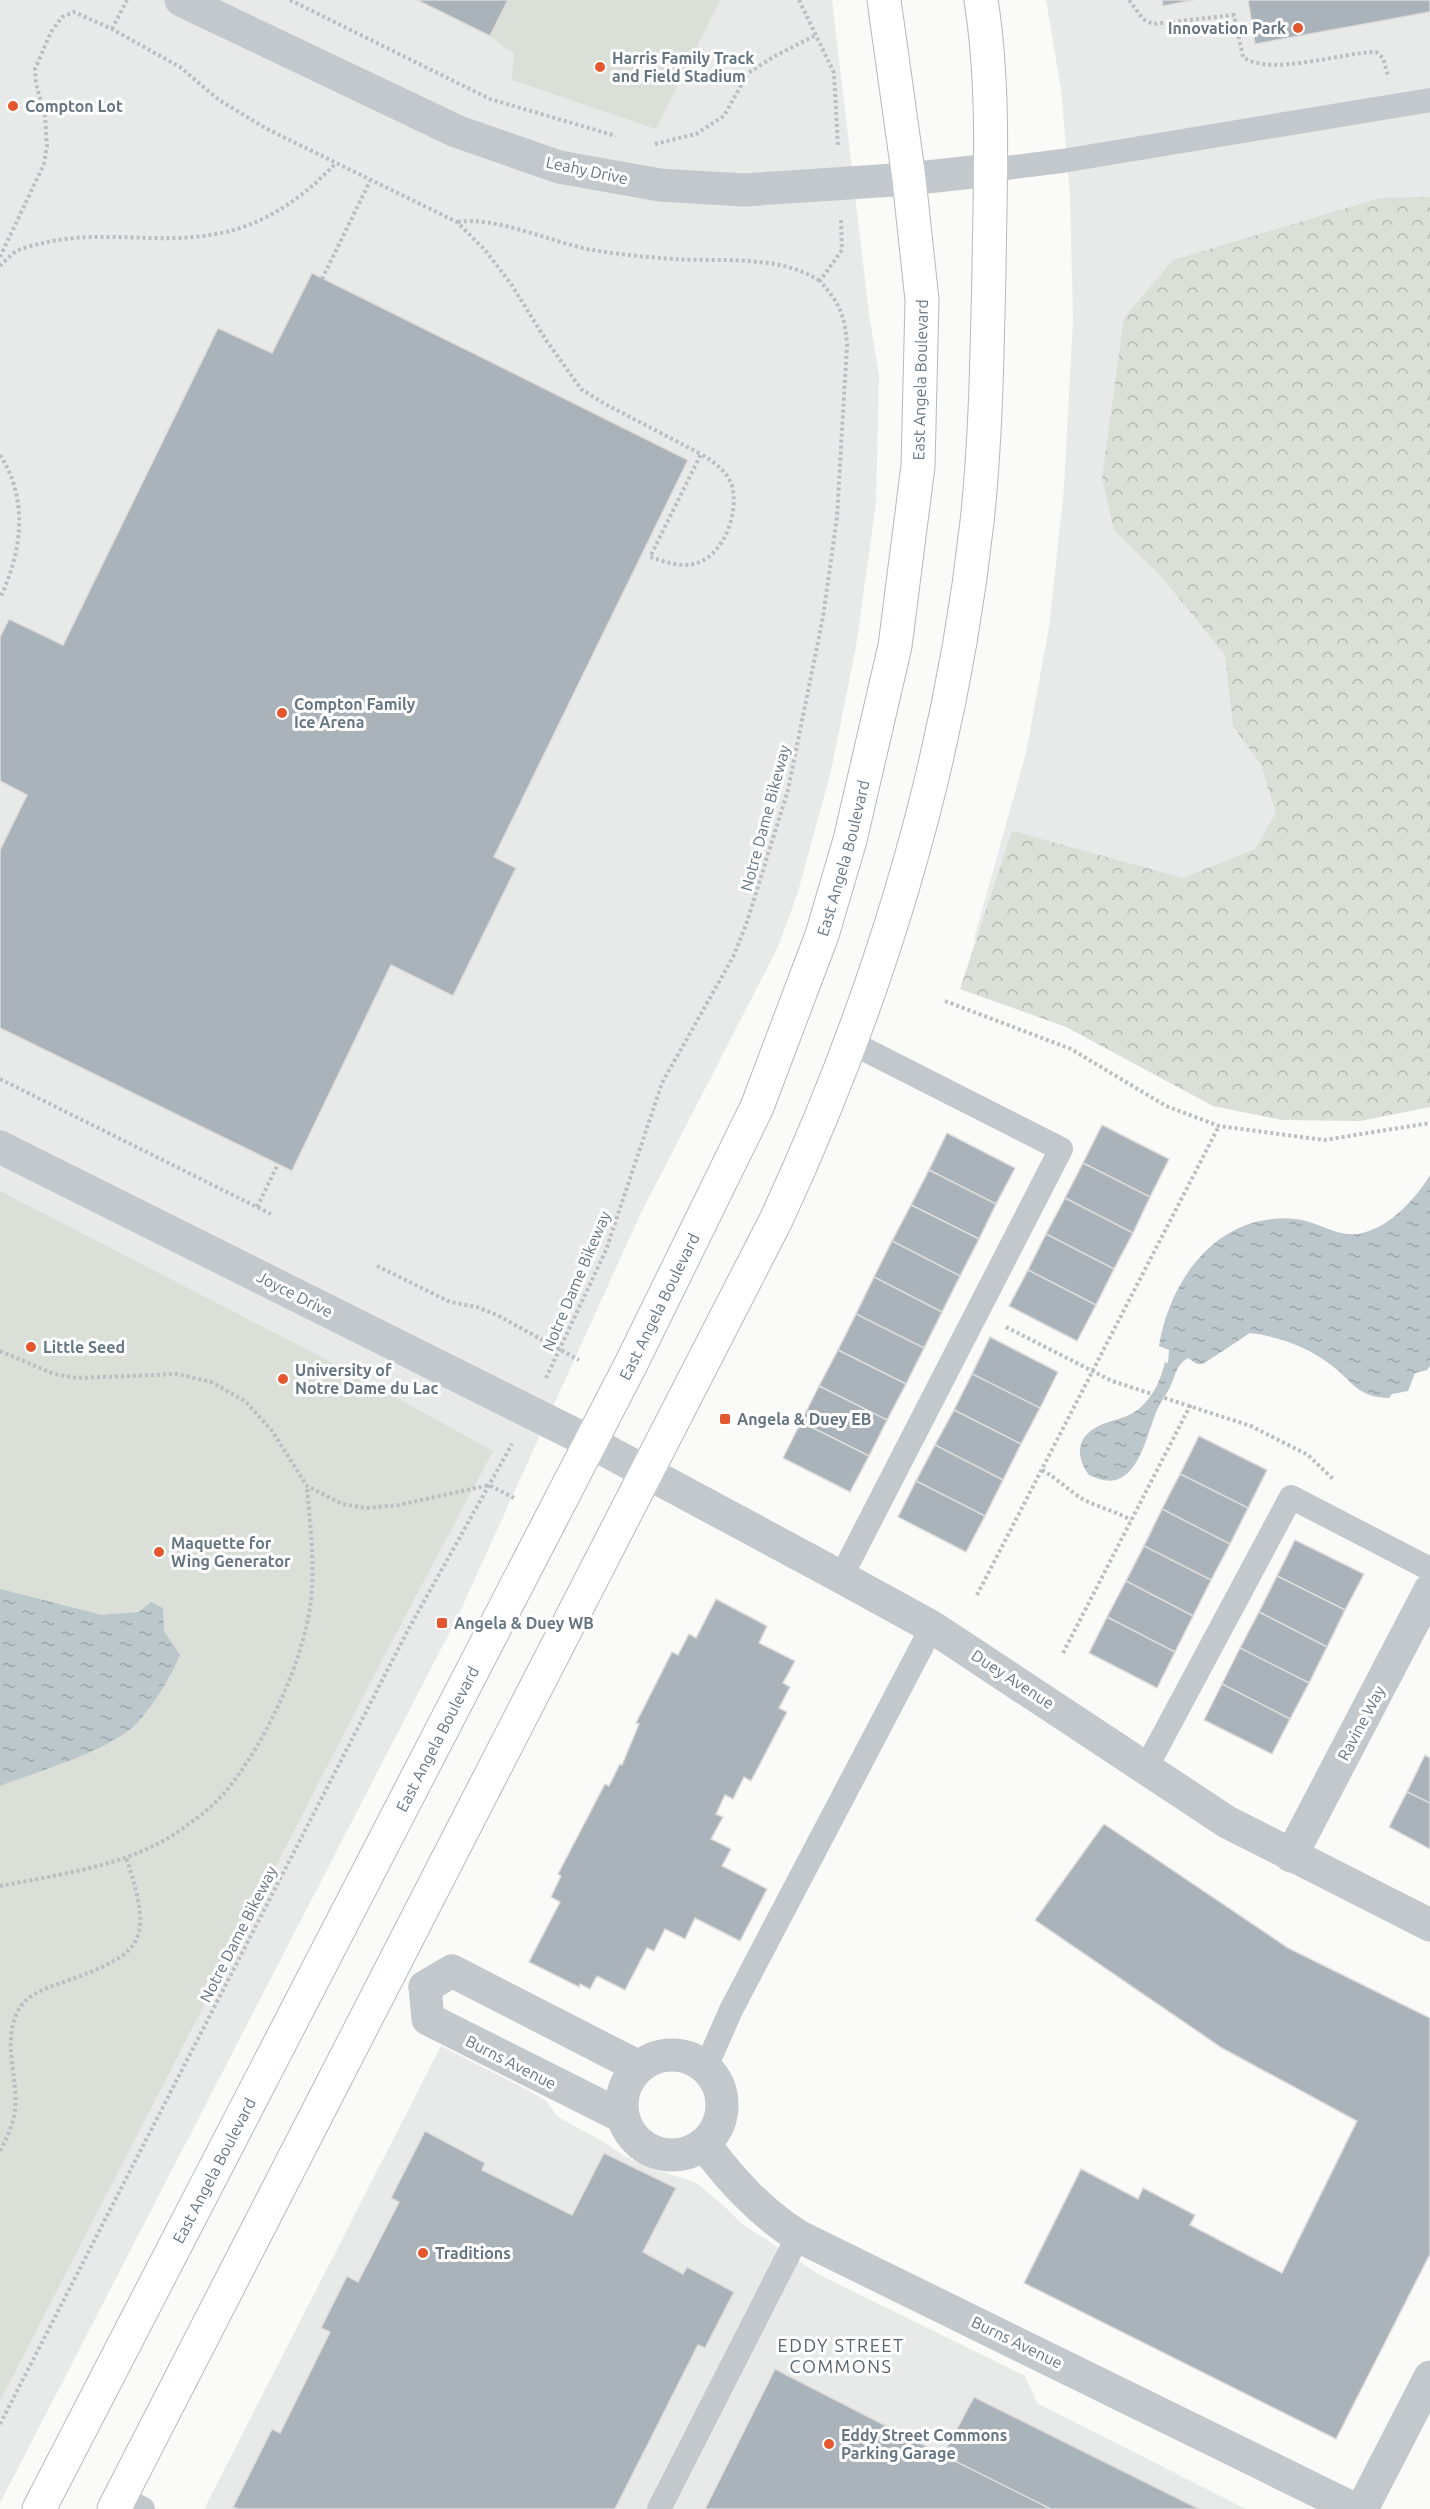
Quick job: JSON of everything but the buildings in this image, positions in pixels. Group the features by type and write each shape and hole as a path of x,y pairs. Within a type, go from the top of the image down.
{"main road":[{"name":"East Angela Boulevard","path":"39,2509 631,1364 757,1107 822,935 855,819 895,646 918,466 922,300 909,179 884,0"},
{"path":"125,2505 391,1969 776,1220 818,1131 891,931 918,838 960,646 984,451 990,170 986,37 981,0"}],"street":[{"name":"Leahy Drive","path":"181,0 456,131 559,167 660,185 744,190 909,179 990,170"},
{"name":"Joyce Drive","path":"0,1147 590,1442"},
{"name":"Duey Avenue","path":"590,1442 933,1627 1227,1822 1430,1925"},
{"name":"Ravine Way","path":"1291,1856 1430,1590"},
{"path":"391,1969 425,1987 452,1971 639,2067"},
{"name":"Burns Avenue","path":"425,1987 428,2019 623,2117"},
{"path":"665,2055 679,2055 706,2067 721,2091 722,2106 713,2134 704,2144 677,2155 656,2152 637,2142 628,2130 623,2117 624,2090 639,2067 665,2055"},
{"name":"Burns Avenue","path":"704,2144 730,2178 774,2221 798,2236 1354,2509"},
{"path":"1362,2509 1430,2378"}],"lane":[{"path":"990,170 1062,161 1430,100"},
{"path":"841,1577 1061,1149 852,1043"},
{"path":"1146,1768 1291,1497 1430,1569"},
{"path":"706,2067 732,2010 933,1627"},
{"path":"659,2509 798,2236"}],"path":[{"path":"112,29 127,0"},
{"path":"290,0 490,99 621,138"},
{"path":"799,0 814,36 834,74"},
{"path":"1129,0 1143,20 1154,24 1234,15 1243,57 1253,62 1299,64 1363,52 1376,52 1383,58 1388,76"},
{"path":"0,257 44,164 47,146 45,116 36,84 35,69 42,50 62,16 74,12 112,29 180,67 241,115 335,164 457,222 485,250 511,284 546,340 581,389 701,454 724,471 732,486 734,504 731,523 712,553 700,562 683,565 650,557 701,454"},
{"path":"653,144 696,134 724,116 748,73 814,36"},
{"path":"0,266 18,250 79,236 187,237 241,228 270,216 293,201 316,185 335,164"},
{"path":"322,279 370,181"},
{"path":"457,222 471,220 492,223 588,249 634,255 791,266 820,281 842,250"},
{"name":"Notre Dame Bikeway","path":"551,1367 606,1250 662,1083 733,957 746,925 788,790 823,617 837,517 846,327 839,305 820,281"},
{"path":"0,455 16,487 20,512 14,561 0,598"},
{"path":"945,1001 1071,1049 1166,1106 1219,1126 1324,1140 1430,1123"},
{"path":"0,1079 271,1214"},
{"path":"977,1595 1219,1126"},
{"path":"257,1207 278,1164"},
{"path":"377,1266 450,1302 477,1307 497,1315 579,1360"},
{"path":"1002,1325 1093,1372 1140,1390 1191,1404 1251,1426 1308,1455 1342,1486"},
{"path":"0,1351 54,1374 78,1378 177,1374 211,1382 245,1401 272,1431 307,1486 313,1560 310,1602 300,1648 262,1735 226,1791 202,1815 168,1838 126,1857 87,1868 0,1886"},
{"path":"1063,1653 1191,1404"},
{"name":"Notre Dame Bikeway","path":"0,2424 344,1755 504,1458"},
{"path":"1042,1470 1059,1479 1076,1495 1131,1520"},
{"path":"307,1486 342,1504 366,1508 399,1505 489,1485 514,1498"},
{"path":"0,2151 14,2116 8,2056 10,2028 20,2008 35,1992 122,1958 133,1946 140,1931 142,1915 139,1896 126,1857"}],"shaded area":[{"name":"University of Notre Dame du Lac","path":"0,0 832,0 869,314 879,376 876,503 856,647 831,771 797,895 778,947 640,1215 458,1616 0,2503"},
{"path":"1046,0 1430,0 1430,1050 1088,1001 974,939 1026,753 1049,627 1064,488 1073,320 1070,195 1061,89"},
{"path":"441,2046 546,2101 558,2117 609,2145 624,2156 649,2168 695,2182 742,2224 820,2275 1025,2376 1037,2403 1246,2509 204,2509"}],"green space":[{"name":"Harris Family Track and Field Stadium","path":"417,0 720,0 656,129 512,80 514,54 490,36"},
{"path":"1430,197 1430,1107 1360,1121 1282,1120 1213,1106 1066,1027 960,989 1012,831 1183,878 1255,849 1276,813 1261,765 1233,726 1225,655 1160,575 1114,530 1102,478 1124,318 1173,260 1380,198"},
{"path":"0,1191 337,1365 493,1451 382,1660 0,2401"}],"water":[{"path":"1430,1175 1430,1366 1427,1370 1415,1373 1408,1391 1392,1394 1389,1398 1369,1395 1356,1388 1339,1371 1313,1353 1282,1340 1250,1333 1203,1364 1197,1364 1188,1358 1181,1364 1157,1410 1142,1451 1128,1473 1118,1479 1105,1480 1089,1475 1080,1456 1084,1438 1095,1428 1136,1411 1153,1392 1165,1362 1168,1363 1169,1350 1159,1346 1174,1296 1187,1274 1203,1254 1222,1238 1244,1226 1268,1219 1304,1220 1350,1234 1369,1231 1400,1212 1417,1194"},
{"path":"0,1589 102,1615 139,1612 151,1602 163,1608 164,1631 180,1655 156,1699 138,1722 126,1732 92,1751 0,1786"}],"place":[{"name":"Innovation Park","path":"1298,28"},
{"name":"Harris Family Track and Field Stadium","path":"600,67"},
{"name":"Compton Lot","path":"13,106"},
{"name":"Compton Family Ice Arena","path":"282,713"},
{"name":"Little Seed","path":"31,1347"},
{"name":"University of Notre Dame du Lac","path":"283,1379"},
{"name":"Angela & Duey EB","path":"725,1419"},
{"name":"Maquette for Wing Generator","path":"159,1552"},
{"name":"Angela & Duey WB","path":"442,1623"},
{"name":"Traditions","path":"423,2253"},
{"name":"Eddy Street Commons Parking Garage","path":"829,2444"}],"district":[{"name":"EDDY STREET COMMONS","path":"841,2355"}]}
